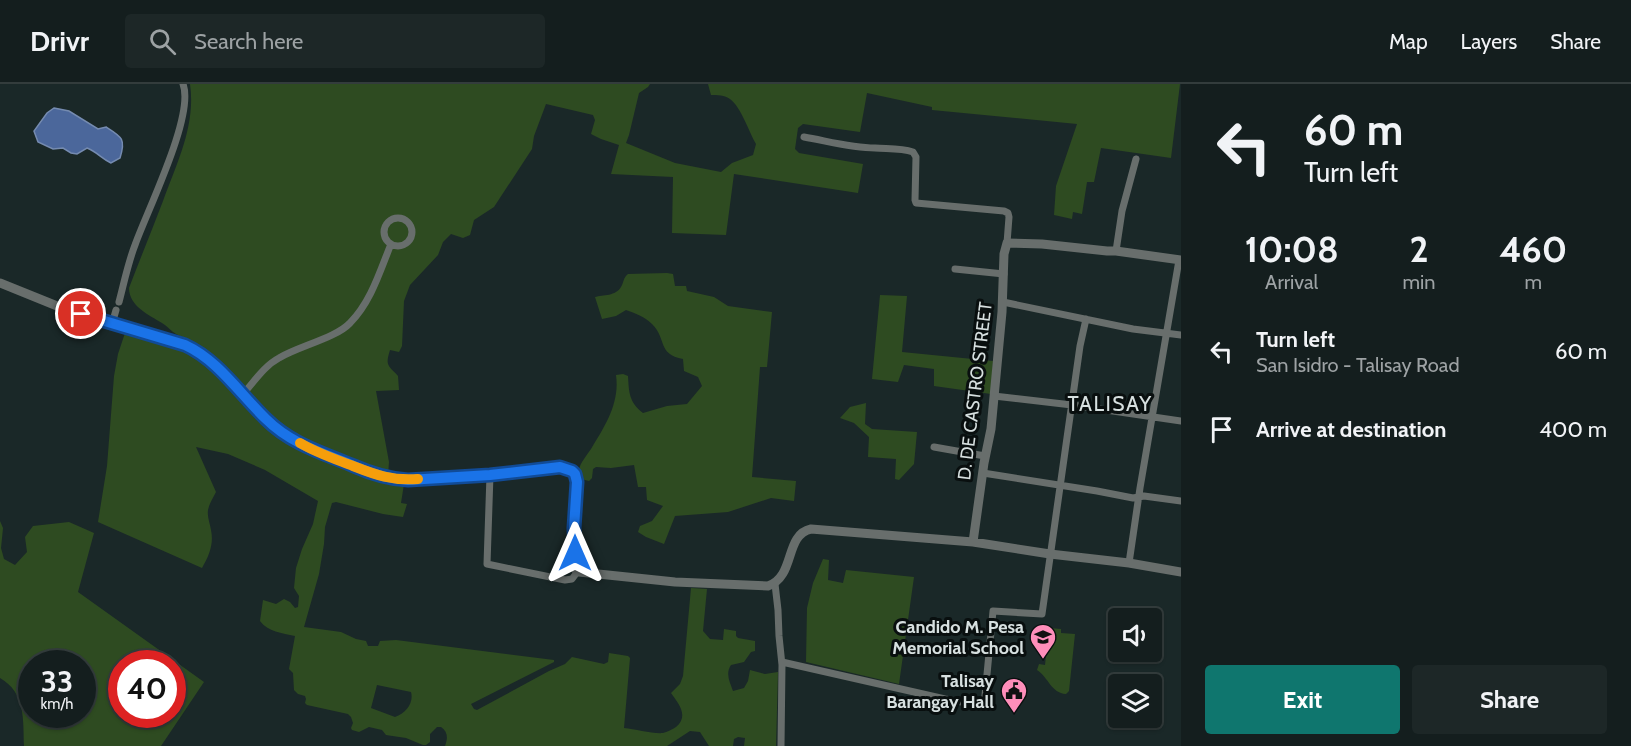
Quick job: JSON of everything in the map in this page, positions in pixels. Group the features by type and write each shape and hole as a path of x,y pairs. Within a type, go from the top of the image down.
{"street":[{"path":"119,302 134,247 181,127 184,103 183,84"},
{"path":"804,137 856,146 913,152 916,157 916,203 1004,211 1009,217 1007,243 1116,251 1180,260 1129,563"},
{"path":"1116,251 1136,159"},
{"path":"397,219 405,220 411,228 411,237 408,242 400,246 391,244 387,242 384,234 386,225 397,219"},
{"name":"D. DE CASTRO STREET","path":"973,542 991,429 1007,243"},
{"path":"243,394 276,359 339,332 351,322 370,296 391,244"},
{"path":"955,269 1004,274"},
{"path":"0,283 56,306 193,348 279,431 320,454 369,473 408,480 490,475 560,467 572,471 577,482 574,528 575,566 578,571"},
{"path":"1003,302 1133,329 1181,335"},
{"path":"112,324 116,310"},
{"path":"782,662 984,706 992,612 996,610 1042,614 1086,320"},
{"path":"994,396 1181,421"},
{"path":"934,447 985,456"},
{"path":"983,473 1060,484 1133,498 1144,496 1181,501"},
{"path":"490,475 487,564 565,580 572,579 578,571"},
{"path":"578,571 675,582 761,586 775,584 785,572 797,537 802,531 807,530 973,542 1181,572"},
{"path":"775,584 782,662 781,746"}],"green space":[{"path":"190,84 650,84 639,93 626,143 675,163 721,172 732,163 753,155 756,144 734,103 726,97 711,95 708,84 1180,84 1171,158 1101,148 1094,182 1087,182 1082,214 1073,212 1072,219 1054,215 1056,186 1077,124 932,110 932,107 867,93 860,132 803,124 798,128 795,149 799,153 863,164 858,193 734,174 726,235 672,233 673,177 611,174 619,145 591,134 595,120 593,115 546,104 534,136 532,149 494,207 474,220 470,235 463,238 451,234 443,242 438,255 410,285 404,301 402,346 399,352 390,350 388,359 390,367 398,376 399,390 376,391 389,462 388,475 334,456 284,429 214,356 194,342 174,333 132,300 129,288 184,144 190,114"},
{"path":"628,274 673,274 675,286 686,286 687,291 714,297 728,306 772,312 767,367 760,367 752,477 796,481 794,501 771,498 728,512 675,516 664,544 638,532 640,526 652,521 663,506 647,500 646,487 638,487 634,465 596,467 589,481 581,479 579,470 614,405 616,375 628,376 631,397 643,413 667,406 687,404 702,386 698,377 684,371 683,359 669,354 657,330 649,322 626,310 616,316 602,319 595,297 609,295 619,290"},
{"path":"880,295 907,296 902,352 993,361 991,394 934,386 934,369 904,365 898,382 872,379"},
{"path":"125,333 187,348 226,382 271,430 302,449 373,479 404,484 401,503 407,504 403,517 332,503 325,527 319,574 304,627 341,632 366,641 368,646 378,646 380,641 396,640 554,660 471,704 477,710 565,664 572,657 604,664 608,662 609,653 628,656 630,658 624,728 663,733 676,727 682,719 681,710 671,693 680,684 683,676 691,588 707,589 703,631 710,639 723,640 724,629 736,631 738,638 755,641 755,651 751,652 744,662 731,665 729,668 733,691 744,688 750,670 765,674 778,672 776,746 744,746 745,738 738,737 734,739 733,746 709,746 700,732 690,731 667,746 445,746 447,735 441,727 437,727 430,734 430,742 423,745 406,738 386,735 382,730 369,727 359,732 352,730 353,723 348,714 307,705 305,696 294,690 293,673 289,669 295,636 271,630 260,621 263,600 276,604 284,599 295,608 298,607 299,596 294,588 296,568 313,524 318,501 265,470 228,454 196,447 216,492 208,510 212,535 211,545 202,568 98,522 107,466 114,376","holes":["377,685 411,692 408,707 395,717 371,708"]},
{"path":"866,403 865,424 872,429 917,432 914,464 899,480 895,479 896,459 868,457 869,437 854,423 840,418 850,407"},
{"path":"0,521 3,528 1,548 4,559 15,565 27,552 25,537 33,526 69,522 94,533 78,592 159,650 108,650 108,728 173,728 161,746 24,746 23,728 96,728 96,650 18,650 18,697 0,678"},
{"path":"823,559 829,560 828,580 843,583 846,570 914,577 899,684 806,662 807,608 813,583"},
{"path":"1049,628 1061,629 1061,633 1075,634 1069,691 1066,694 1053,688 1037,670 1039,664 1045,665"},
{"path":"186,669 204,682 186,709"}],"water":[{"path":"54,108 69,111 98,129 106,127 116,133 123,147 120,158 111,163 87,148 77,154 63,148 53,149 38,142 34,131 47,113"}],"slow traffic":[{"path":"300,443 320,454 375,475 395,479 418,479"}],"place":[{"name":"Candido M. Pesa Memorial School","path":"1043,660"},
{"name":"Talisay Barangay Hall","path":"1014,714"}],"district":[{"name":"TALISAY","path":"1110,404"}],"route":[{"path":"81,314 193,348 279,431 320,454 375,475 408,480 490,475 560,467 570,469 575,474 577,482 575,553"}]}
